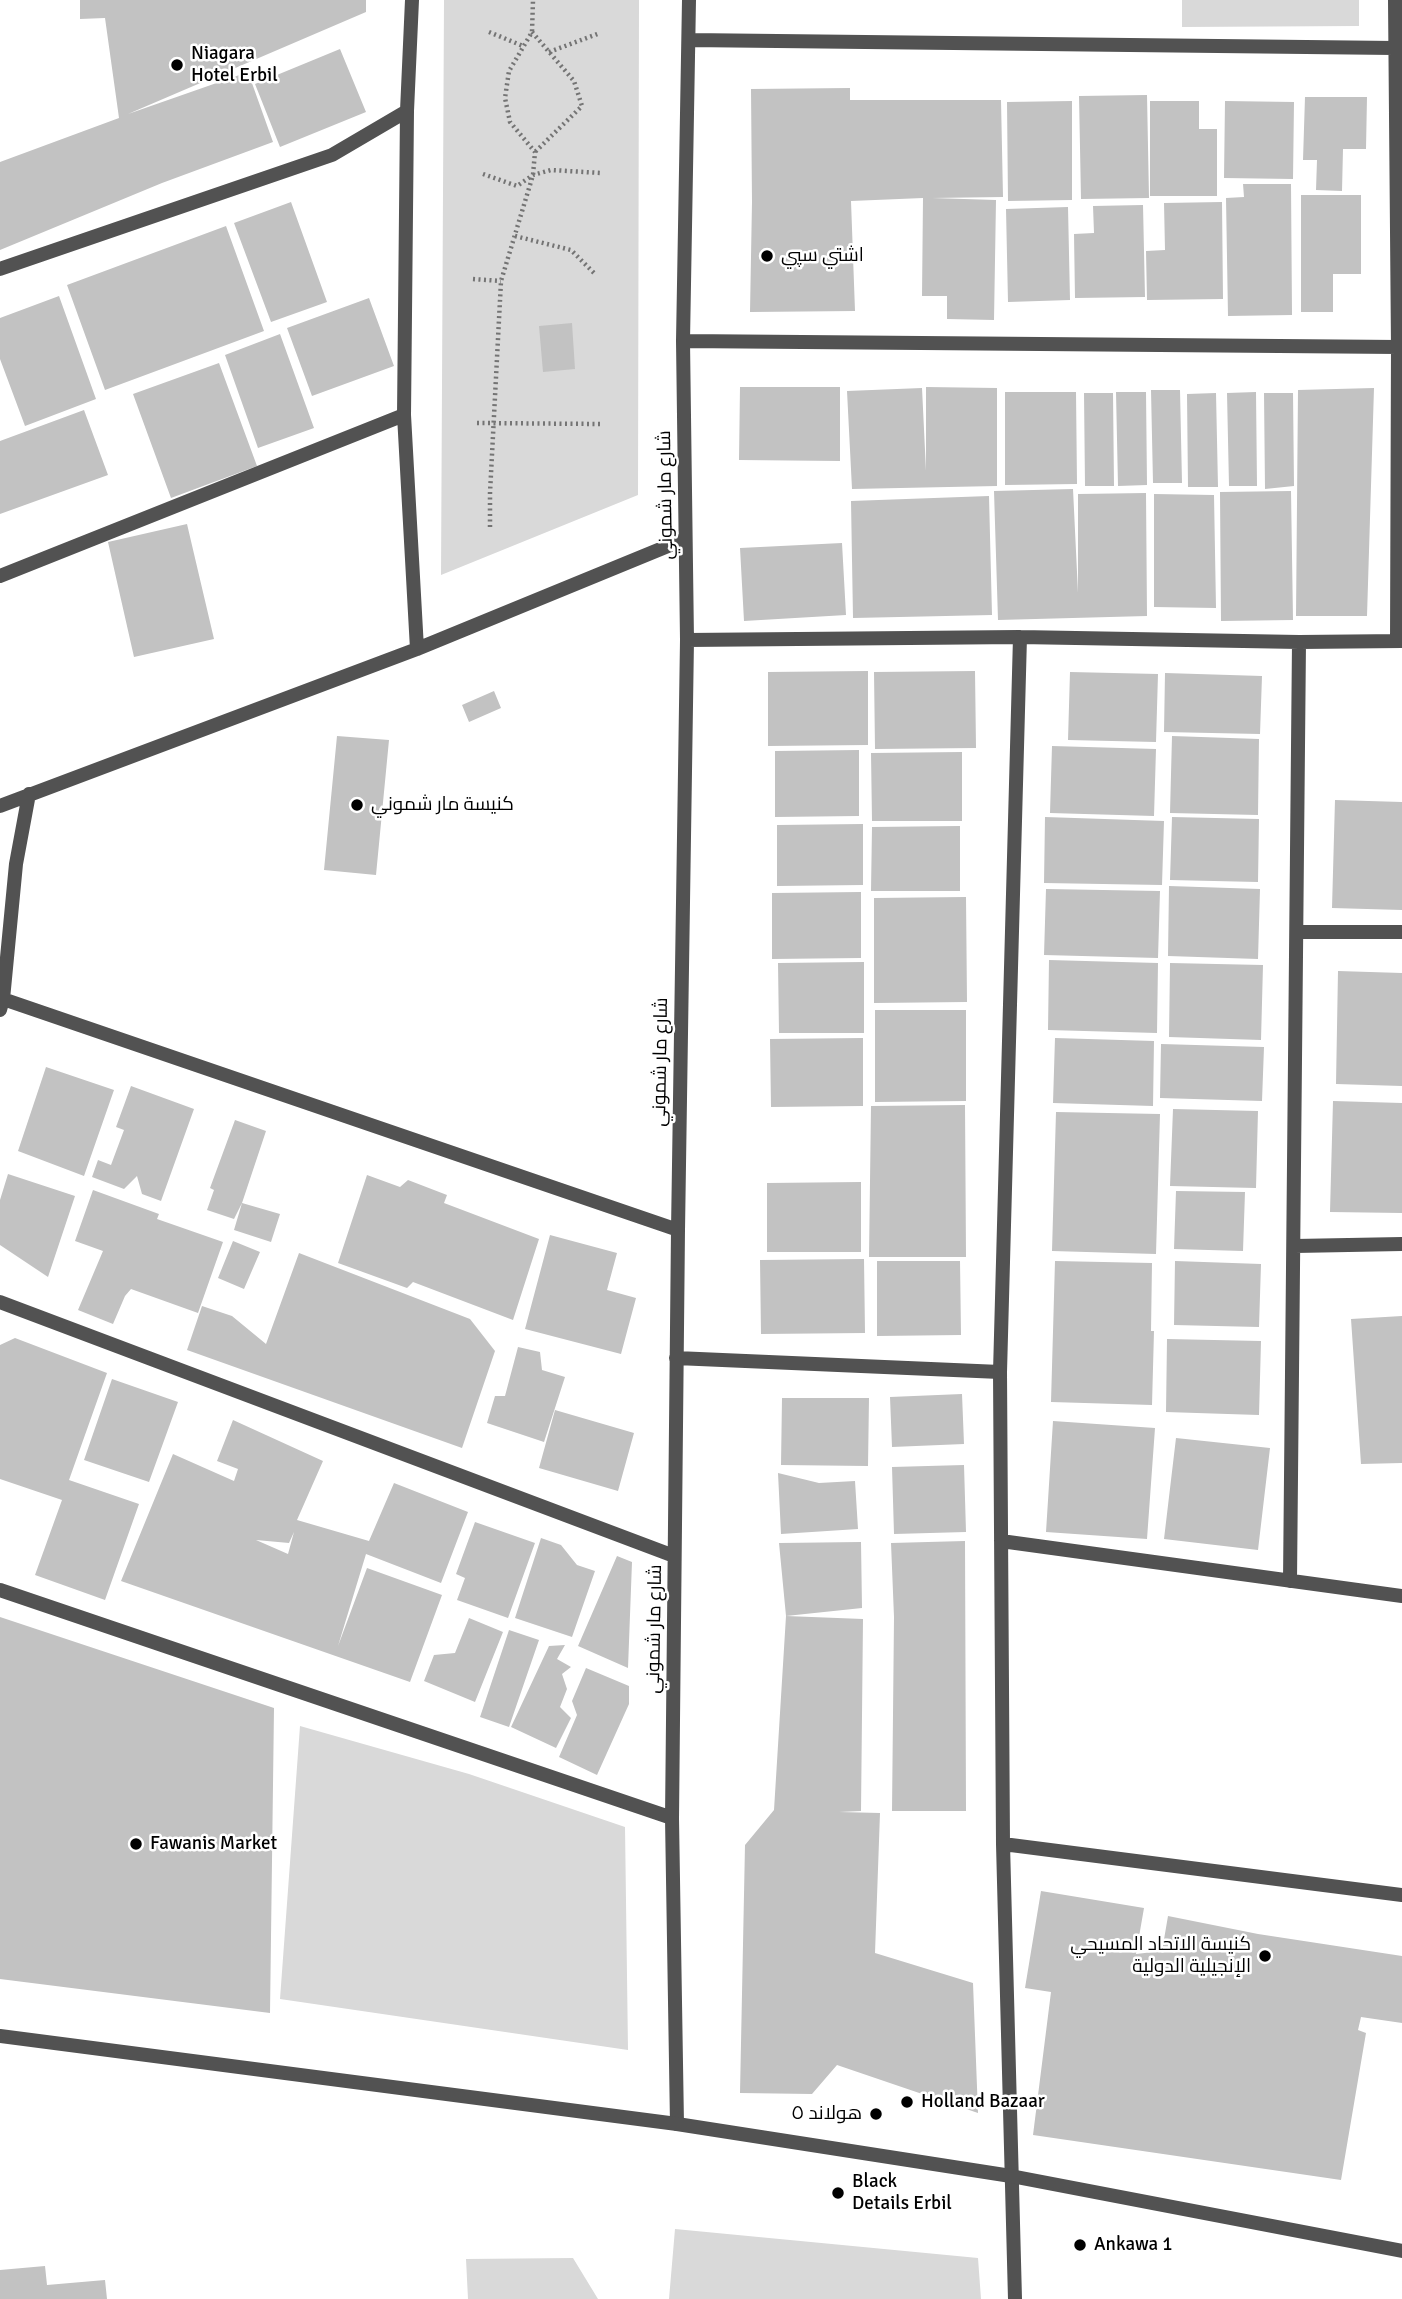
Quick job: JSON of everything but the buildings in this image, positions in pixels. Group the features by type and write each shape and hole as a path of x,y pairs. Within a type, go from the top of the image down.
{"street":[{"path":"412,0 407,111 404,415 417,649"},
{"name":"شارع مار شموني","path":"677,2124 672,1818 687,640 683,341 689,0"},
{"path":"687,640 1020,638 1399,641 1395,0"},
{"path":"689,40 1394,48"},
{"path":"0,269 332,155 407,111"},
{"path":"683,341 1398,347"},
{"path":"0,576 404,415"},
{"path":"0,806 417,649 685,539"},
{"path":"1015,2299 1003,1844 1000,1372 1020,638"},
{"path":"1290,1581 1299,642"},
{"path":"29,794 16,864 1,1004 678,1230"},
{"path":"1297,932 1402,932"},
{"path":"1295,1246 1402,1244"},
{"path":"0,1302 674,1556"},
{"path":"676,1359 1000,1372"},
{"path":"1001,1541 1402,1596"},
{"path":"0,1590 672,1818"},
{"path":"1003,1844 1402,1895"},
{"path":"0,2036 677,2124 1011,2176 1402,2251"}],"path":[{"path":"533,0 532,32 509,71 505,98 510,122 535,152"},
{"path":"489,32 523,46"},
{"path":"490,527 501,281 533,175 535,152 582,106 574,82 532,32"},
{"path":"549,52 600,33"},
{"path":"483,174 517,186 533,175 551,170 601,173"},
{"path":"515,236 570,250 595,274"},
{"path":"473,279 501,281"},
{"path":"477,423 600,424"}],"shaded area":[{"path":"444,0 639,0 638,495 441,575"},
{"path":"1182,0 1359,0 1359,26 1182,27"},
{"path":"300,1726 469,1774 625,1827 628,2050 280,1999"},
{"path":"675,2229 978,2258 981,2299 669,2299"},
{"path":"573,2258 598,2299 468,2299 466,2259"}],"place":[{"name":"Niagara Hotel Erbil","path":"177,65"},
{"name":"اشتي سپي","path":"767,256"},
{"name":"كنيسة مار شموني","path":"357,805"},
{"name":"Fawanis Market","path":"136,1844"},
{"name":"كنيسة الاتحاد المسيحي الإنجيلية الدولية","path":"1265,1956"},
{"name":"Holland Bazaar","path":"907,2102"},
{"name":"هولاند ٥","path":"876,2114"},
{"name":"Black Details Erbil","path":"838,2193"},
{"name":"Ankawa 1","path":"1080,2245"}]}
